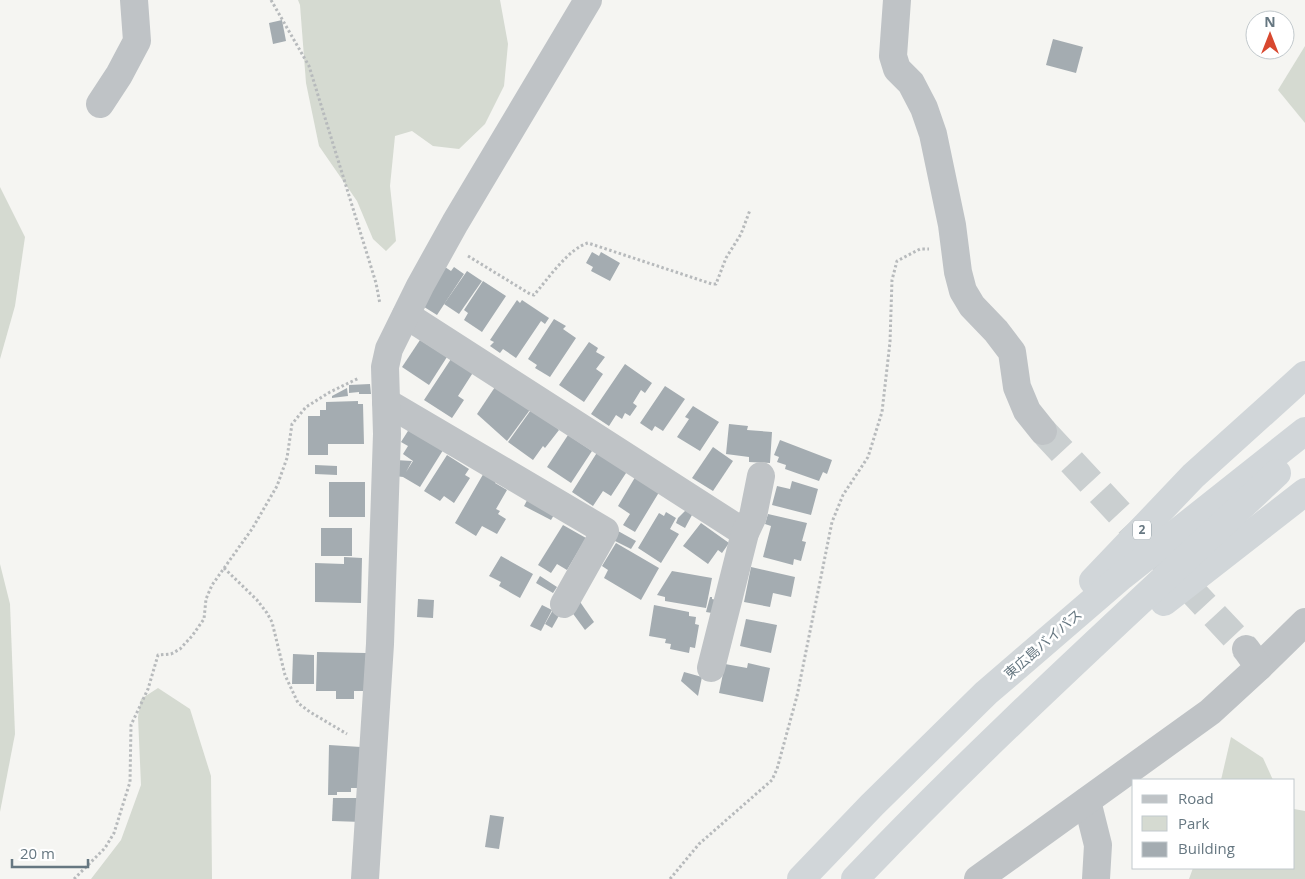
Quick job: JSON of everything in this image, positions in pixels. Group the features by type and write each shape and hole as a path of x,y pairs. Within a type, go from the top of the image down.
{"highway":[{"name":"2","path":"986,693 1193,476 1305,375"},
{"name":"東広島バイパス","path":"801,879 872,804 986,693 1122,576 1305,431"},
{"path":"855,879 899,832 1017,716 1305,447"},
{"path":"1017,716 1305,492"}],"street":[{"path":"100,104 137,42 134,0"},
{"path":"365,879 380,644 387,434 385,367 393,311 445,241 588,0"},
{"path":"897,0 893,56 897,69 911,83 924,108 933,134 952,225 953,246 963,291 972,306 996,331 1012,352 1017,387 1027,411 1042,431"},
{"path":"393,311 745,533"},
{"path":"386,402 605,532 564,604"},
{"path":"711,668 745,533 753,516 761,476"},
{"path":"978,879 1210,712 1252,658 1305,622"},
{"path":"1087,801 1098,845 1096,879"}],"path":[{"path":"271,0 309,66 376,283 393,311"},
{"path":"445,241 530,294 534,294 568,256 581,245 588,244 716,284 726,258 741,234 750,210"},
{"path":"670,879 699,844 772,780 777,769 799,687 832,522 843,495 868,457 882,412 890,342 892,280 897,260 920,250 953,246"},
{"path":"74,879 105,848 114,834 130,782 131,725 148,689 158,655 171,654 180,649 204,619 206,599 212,586 252,529 276,486 288,458 292,424 306,407 330,392 385,367"},
{"path":"224,568 258,600 272,622 285,675 298,703 339,730 372,746"}],"green space":[{"path":"298,0 500,0 508,44 504,86 485,124 459,149 433,146 412,131 395,136 390,186 396,241 386,251 373,239 357,201 319,146 306,83 300,5"},
{"path":"1305,46 1305,123 1278,90"},
{"path":"0,187 25,237 15,306 0,359"},
{"path":"0,564 10,604 15,734 0,812"},
{"path":"158,688 190,709 211,776 212,879 91,879 121,840 141,785 138,717 141,699"},
{"path":"1231,737 1263,758 1273,779 1221,779"},
{"path":"1295,809 1305,811 1305,879 1189,879 1193,869 1295,869"}],"building":[{"path":"282,20 286,41 273,44 269,23"},
{"path":"1053,39 1083,47 1076,73 1046,65"},
{"path":"592,252 599,256 601,252 620,263 610,281 591,271 593,267 586,263"},
{"path":"445,267 451,271 454,267 464,274 437,315 421,305"},
{"path":"467,271 482,281 459,314 444,304"},
{"path":"483,281 506,296 482,332 464,320 468,313 464,310"},
{"path":"517,300 520,303 522,300 549,318 545,324 541,321 516,358 503,349 500,353 490,346 494,342 490,340"},
{"path":"554,319 566,326 563,329 576,338 550,377 535,368 537,365 528,359"},
{"path":"420,340 447,357 429,385 402,367"},
{"path":"589,342 598,348 596,352 605,357 596,369 603,374 584,402 559,385"},
{"path":"451,359 474,371 458,396 464,400 452,418 424,400"},
{"path":"625,364 652,383 645,393 641,390 633,403 637,406 630,416 625,413 622,419 616,415 609,426 591,414"},
{"path":"370,384 371,394 349,393 349,385"},
{"path":"497,384 532,407 507,441 477,414"},
{"path":"665,386 685,399 663,431 655,426 652,431 640,423"},
{"path":"347,388 348,396 332,398 332,396"},
{"path":"358,401 358,404 363,404 364,444 328,444 328,455 308,455 308,416 320,416 320,410 326,410 326,402"},
{"path":"693,406 719,422 700,451 677,437 689,419 685,417"},
{"path":"533,407 559,430 545,448 543,446 533,460 508,442"},
{"path":"413,423 445,447 420,487 403,477 395,476 395,460 412,461 406,472 413,461 403,454 408,446 401,442"},
{"path":"729,424 748,426 747,430 772,432 770,463 749,462 749,457 726,454"},
{"path":"568,435 592,451 571,483 547,467"},
{"path":"780,440 832,460 827,474 823,472 819,481 785,469 786,465 777,462 779,457 774,455"},
{"path":"713,447 733,461 713,491 692,478"},
{"path":"598,451 628,470 611,496 603,491 593,506 572,492"},
{"path":"447,455 469,469 465,475 470,478 454,503 444,496 440,501 424,491"},
{"path":"315,465 337,466 337,475 315,474"},
{"path":"485,471 497,478 495,483 507,490 496,509 500,511 498,514 506,519 497,534 482,526 476,536 455,523"},
{"path":"637,474 661,489 635,532 623,525 630,514 618,506"},
{"path":"792,481 818,489 811,515 772,505 777,486 790,489"},
{"path":"329,482 365,482 365,517 329,517"},
{"path":"531,493 558,508 551,520 524,506"},
{"path":"686,510 692,515 685,528 676,523"},
{"path":"666,512 676,518 670,529 679,534 661,563 638,548 659,513 664,516"},
{"path":"768,514 807,523 802,541 806,542 801,561 794,559 793,565 763,557 771,526 765,524"},
{"path":"701,523 729,543 722,553 718,550 708,564 683,546"},
{"path":"563,525 586,538 567,570 557,564 551,573 538,565"},
{"path":"321,528 352,528 352,556 321,556"},
{"path":"618,531 636,541 631,549 613,540"},
{"path":"616,543 659,568 641,600 604,578 608,570 602,566"},
{"path":"501,556 533,574 520,598 499,586 501,582 489,576"},
{"path":"344,557 362,558 361,603 315,602 315,563 344,564"},
{"path":"751,567 795,577 791,597 773,593 770,607 744,602"},
{"path":"672,571 712,578 706,608 665,601 665,597 657,595"},
{"path":"540,576 557,587 553,593 536,583"},
{"path":"710,597 721,601 718,614 706,612"},
{"path":"418,599 434,600 433,618 417,617"},
{"path":"578,599 594,622 585,630 571,611"},
{"path":"542,605 552,610 541,631 530,626"},
{"path":"654,605 689,612 689,616 696,617 695,624 699,625 695,648 690,647 689,653 670,649 671,644 665,643 666,639 649,636"},
{"path":"554,608 561,612 552,628 545,624"},
{"path":"746,619 777,625 771,653 740,646"},
{"path":"317,652 366,653 365,691 354,691 354,699 336,699 336,691 316,691"},
{"path":"293,654 314,655 314,684 292,684"},
{"path":"748,663 770,668 763,702 719,693 725,664 747,668"},
{"path":"684,672 702,677 698,696 681,681"},
{"path":"329,745 361,747 360,788 351,788 351,792 337,792 337,795 328,795"},
{"path":"333,798 362,798 362,822 332,821"},
{"path":"490,815 504,817 499,849 485,847"}],"tunnel":[{"path":"1043,431 1246,649"}]}
